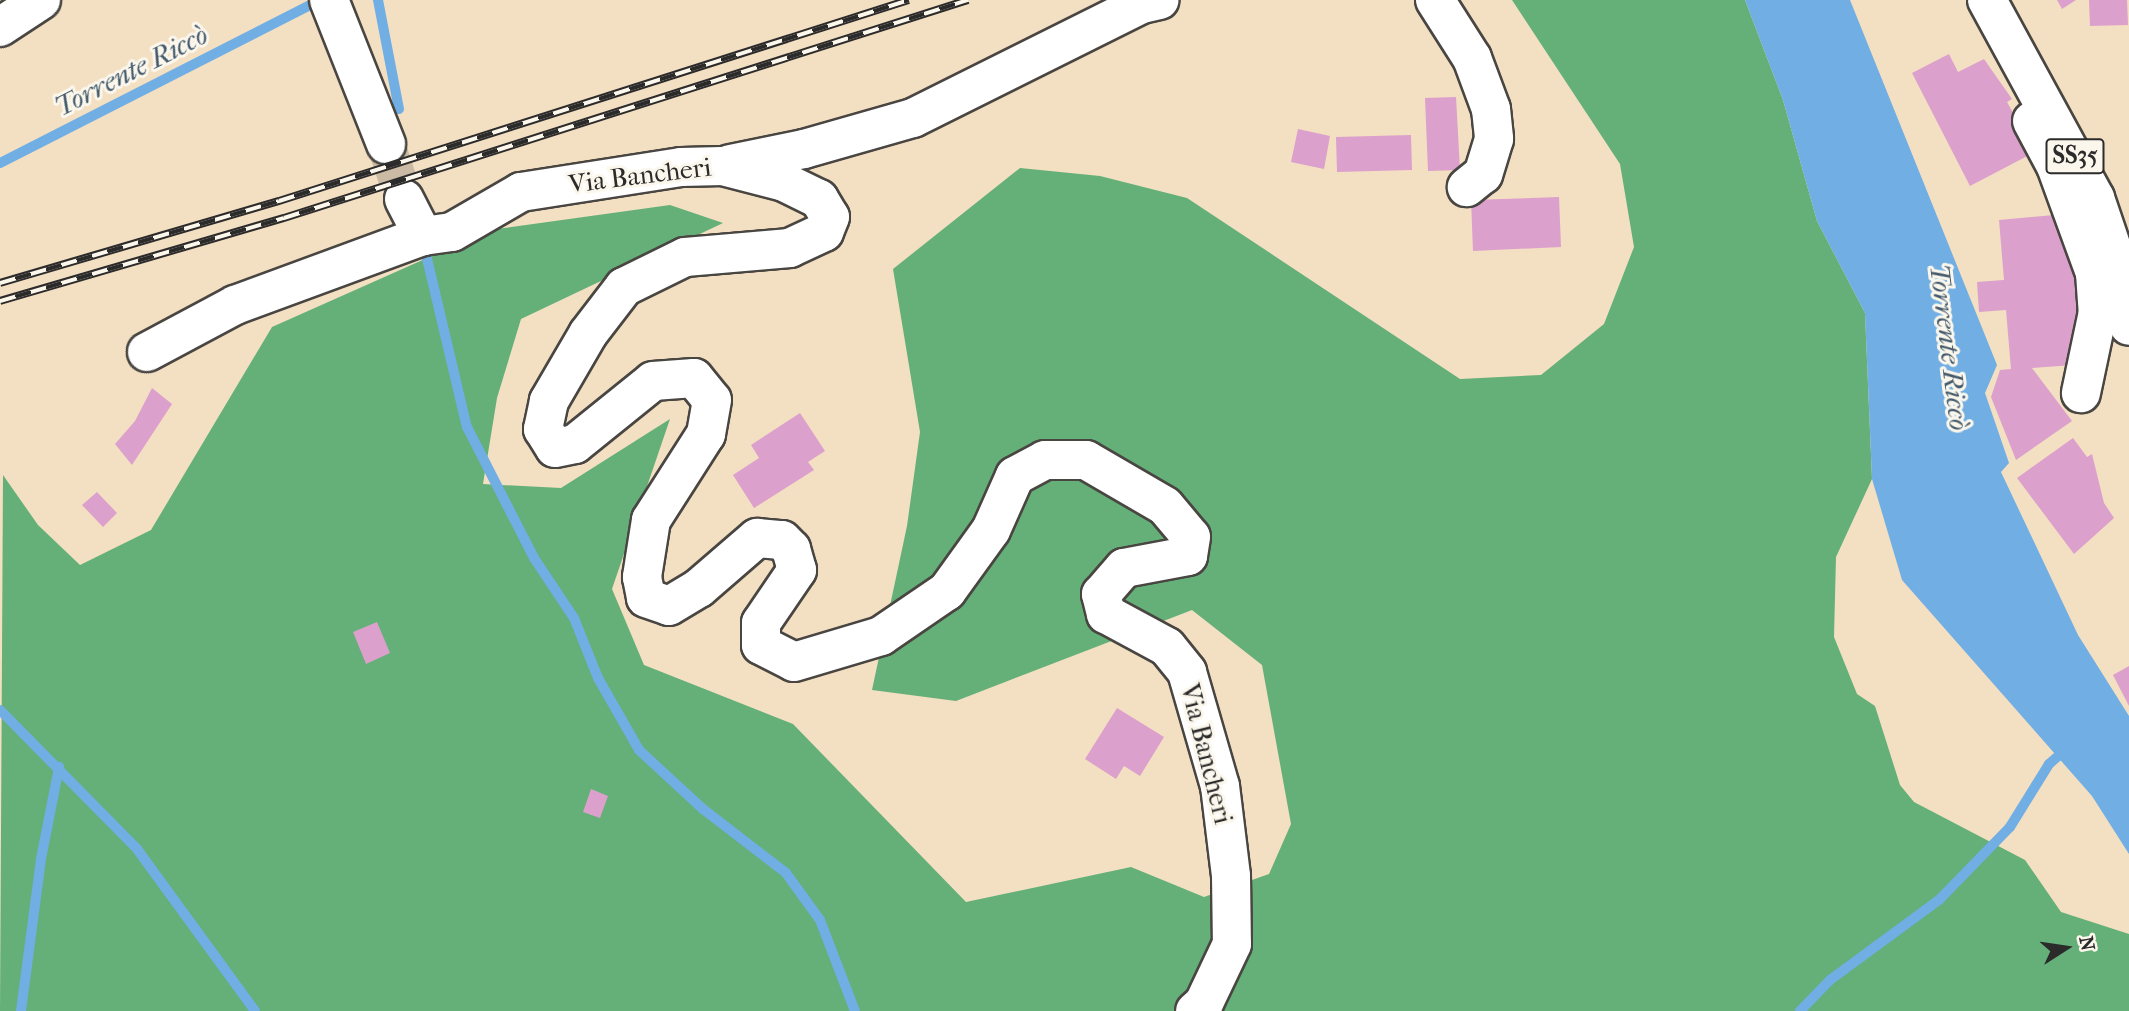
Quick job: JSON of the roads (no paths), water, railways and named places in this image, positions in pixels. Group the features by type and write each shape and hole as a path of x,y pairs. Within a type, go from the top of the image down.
{"street":[{"path":"0,27 41,0"},
{"path":"328,0 386,144"},
{"path":"723,166 804,149 914,118 1142,4 1160,0"},
{"path":"1435,0 1472,58 1491,108 1494,139 1483,174 1466,187"},
{"path":"1987,0 1999,60 2056,166 2095,273 2098,312 2081,393"},
{"name":"SS35","path":"1987,0 2095,198 2116,260 2129,326"},
{"name":"Via Bancheri","path":"147,352 235,305 423,236 452,232 521,192 681,167 723,166 784,181 819,199 830,217 824,232 790,248 685,257 624,288 588,334 549,401 543,429 555,448 575,444 653,381 694,378 712,400 706,434 651,520 642,577 646,598 669,606 699,588 757,538 782,540 790,549 797,570 761,623 761,645 794,662 881,636 947,591 991,530 1015,476 1045,460 1086,460 1165,506 1191,537 1188,556 1124,568 1101,594 1106,614 1167,647 1187,672 1220,786 1231,876 1232,944 1204,1003 1195,1011"},
{"path":"404,199 423,236"}],"water":[{"path":"1745,0 1850,0 1997,365 1985,393 2009,463 2001,472 2078,635 2129,716 2129,854 2092,796 1902,580 1872,479 1865,313 1817,221 1783,100"}],"waterway":[{"name":"Torrente Riccò","path":"0,163 320,0"},
{"path":"378,0 399,109"},
{"path":"425,250 467,427 534,558 574,618 598,678 639,750 703,809 786,873 820,920 855,1011"},
{"path":"0,710 137,849 255,1011"},
{"path":"1800,1011 1830,980 1939,900 2010,827 2049,764 2066,749"},
{"path":"21,1011 41,859 59,767"}],"tunnel":[{"path":"386,144 404,199"}],"railway":[{"path":"0,283 279,201 909,0"},
{"path":"0,301 284,218 968,0"}]}
